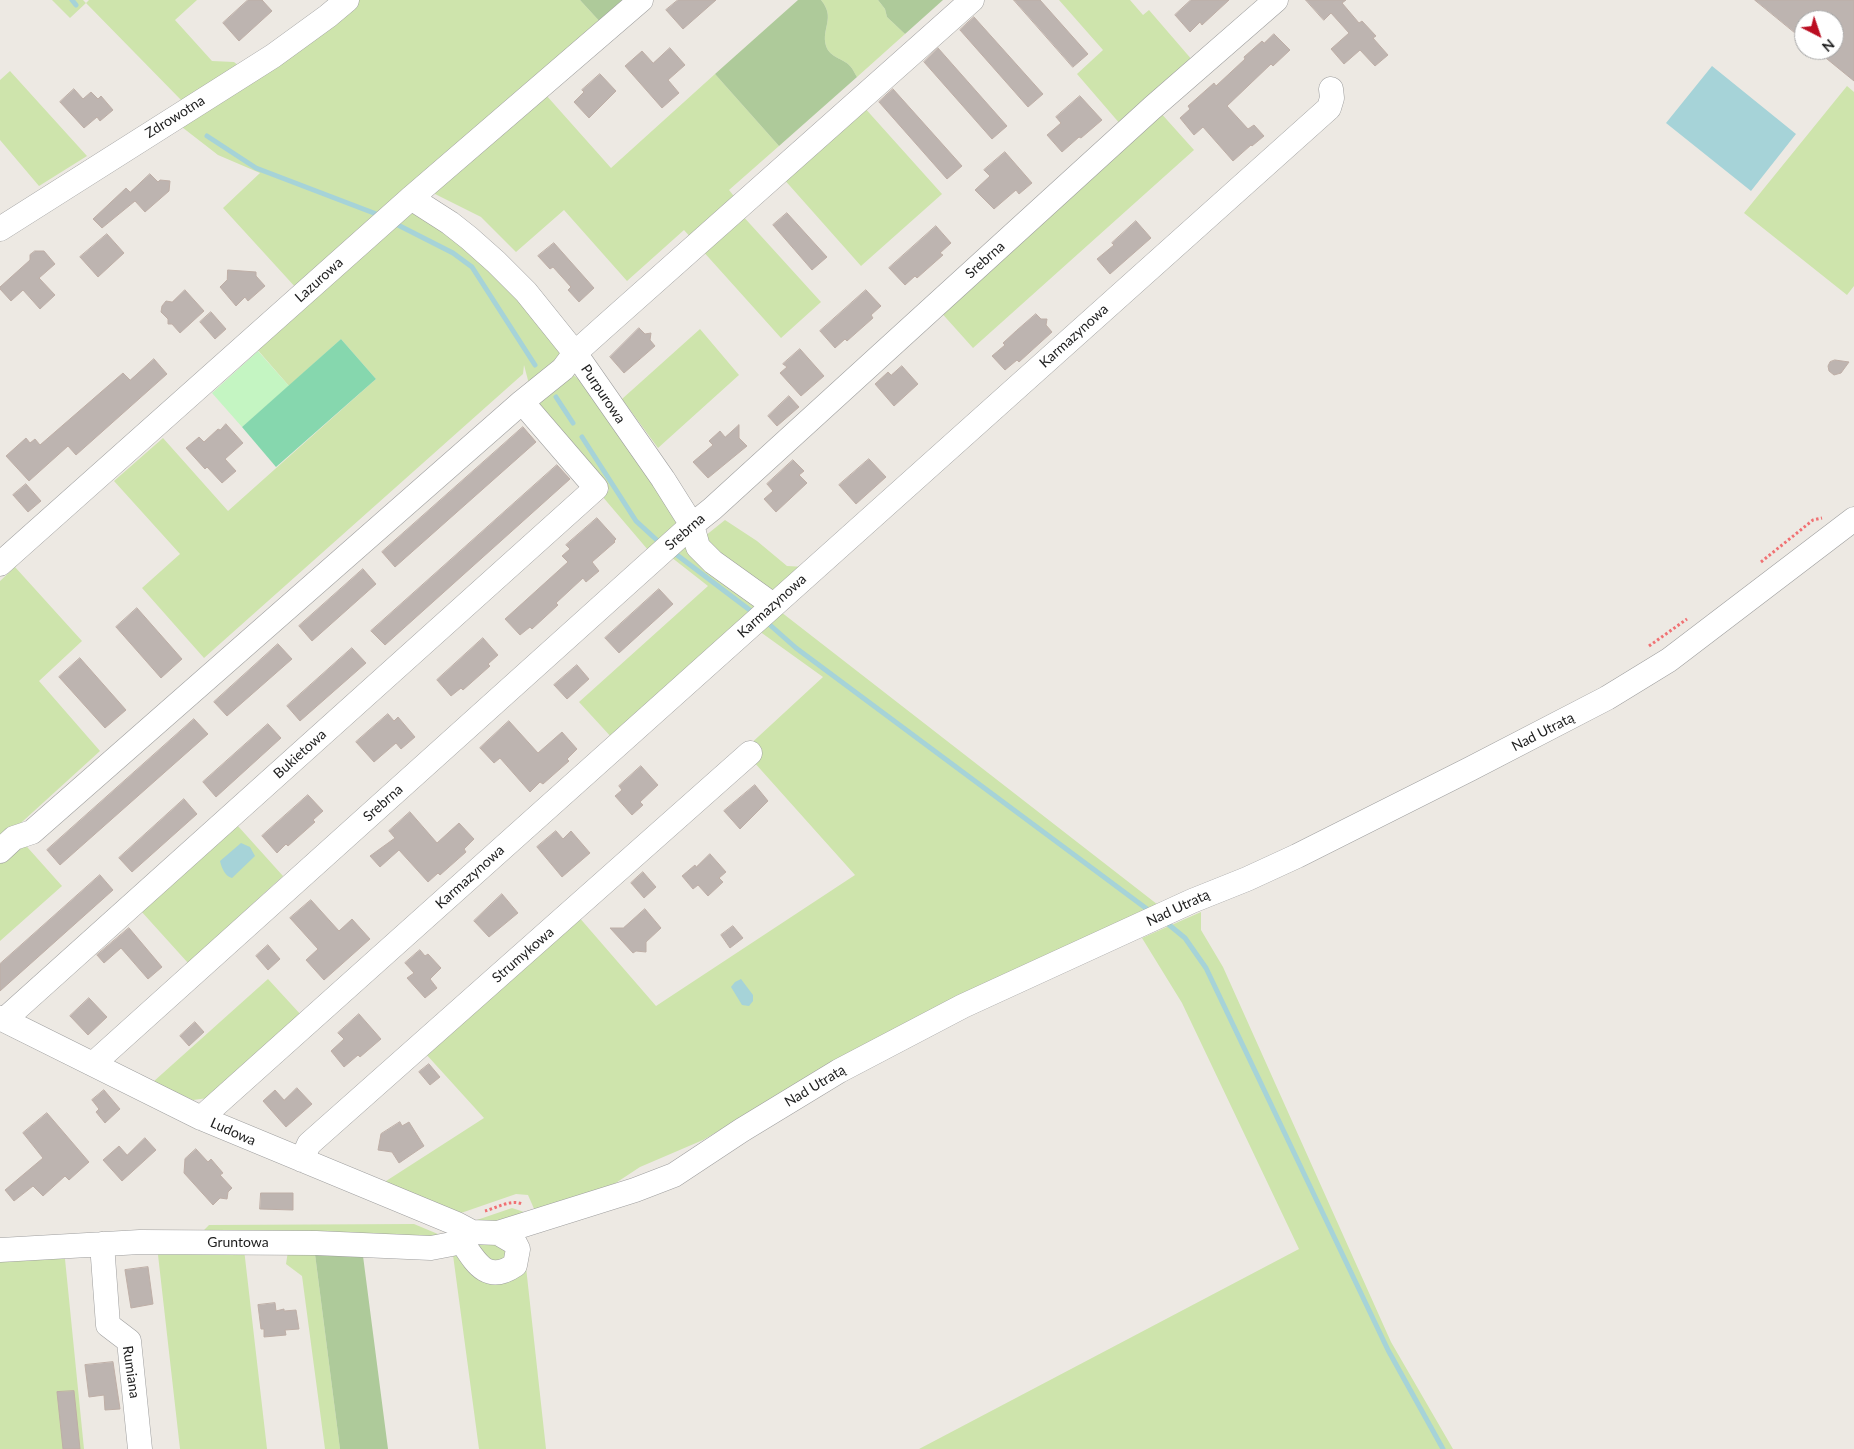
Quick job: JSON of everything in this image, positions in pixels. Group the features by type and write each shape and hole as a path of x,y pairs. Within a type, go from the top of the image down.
{"street":[{"name":"Zdrowotna","path":"0,229 273,56 347,0"},
{"name":"Lazurowa","path":"0,564 411,198 641,0"},
{"path":"0,851 14,838 32,832 522,402 563,369 575,353 972,0"},
{"name":"Srebrna","path":"93,1064 692,525 719,503 1152,108 1276,0"},
{"name":"Karmazynowa","path":"201,1118 1329,108 1332,98 1331,89"},
{"name":"Purpurowa","path":"411,198 450,222 496,262 526,292 575,353 663,478 692,525 698,547 713,562 773,606"},
{"name":"Bukietowa","path":"2,1019 596,488 522,402"},
{"name":"Nad Utratą","path":"471,1228 498,1233 635,1190 674,1175 742,1130 839,1071 963,1006 1192,901 1297,856 1562,722 1607,698 1669,660 1854,519"},
{"name":"Strumykowa","path":"302,1160 309,1144 750,753"},
{"name":"Ludowa","path":"2,1019 201,1118 457,1224 471,1228"},
{"path":"471,1228 480,1267 496,1274 506,1271 514,1265 518,1250 515,1243 498,1233"},
{"name":"Gruntowa","path":"0,1250 140,1242 316,1243 431,1248 452,1244 471,1228"},
{"name":"Rumiana","path":"102,1244 108,1325 129,1341 140,1449"}],"path":[{"path":"471,1228 518,1202 525,1207"}],"green space":[{"path":"52,0 83,0 86,3 70,18"},
{"path":"89,0 197,0 175,20 212,61 234,62 239,66 182,101 86,3"},
{"path":"358,0 580,0 602,24 297,289 223,208 260,173 218,155 178,124"},
{"path":"580,0 624,0 602,24"},
{"path":"798,0 821,0 825,6 828,18 825,34 826,46 830,53 850,66 857,77 779,146 715,74"},
{"path":"821,0 878,0 885,9 887,17 905,34 857,77 847,63 830,53 826,46 825,34 828,18 825,6"},
{"path":"878,0 943,0 905,34 887,17 885,9"},
{"path":"1059,0 1130,0 1143,15 1149,10 1193,61 1121,125 1077,74 1103,50"},
{"path":"10,71 87,156 39,186 0,140 0,80"},
{"path":"715,74 779,146 729,190 737,200 693,240 684,230 627,281 564,210 516,252 481,217 433,193 546,95 611,168"},
{"path":"1847,86 1854,92 1854,286 1847,295 1744,213"},
{"path":"863,106 942,194 861,266 782,177"},
{"path":"1159,111 1194,150 973,348 938,309"},
{"path":"412,211 464,241 516,294 565,354 529,384 524,365 523,374 204,658 142,588 180,554 114,481 163,438 228,511 376,379 341,339 289,386 256,348"},
{"path":"741,214 821,302 781,338 701,249"},
{"path":"700,329 739,375 658,448 622,399"},
{"path":"341,339 376,379 276,467 242,427"},
{"path":"258,351 289,386 242,427 212,393"},
{"path":"571,373 586,385 644,461 680,526 648,550 602,496 609,490 534,400"},
{"path":"725,520 757,541 787,566 805,567 772,591 709,544 705,536"},
{"path":"686,547 757,608 613,739 579,702 708,586 671,557 680,548"},
{"path":"15,567 82,641 39,681 100,751 0,842 0,581"},
{"path":"781,612 1162,908 823,1070 703,1140 640,1167 599,1194 535,1211 528,1195 516,1194 458,1214 383,1183 484,1118 425,1053 578,916 656,1006 855,875 753,761 746,748 823,677 759,631"},
{"path":"237,825 283,876 188,963 141,911"},
{"path":"20,839 62,886 0,941 0,860"},
{"path":"1201,912 1201,930 1223,967 1391,1342 1453,1449 919,1449 1299,1249 1182,1003 1142,938"},
{"path":"268,979 302,1016 208,1098 193,1100 153,1082"},
{"path":"512,1208 524,1212 524,1216 492,1225 471,1222"},
{"path":"414,1224 445,1237 199,1235 209,1225"},
{"path":"486,1240 513,1252 491,1267 471,1241"},
{"path":"157,1246 244,1249 267,1449 180,1449"},
{"path":"64,1249 84,1449 0,1449 0,1259"},
{"path":"288,1251 315,1254 340,1449 325,1449 302,1276 286,1264"},
{"path":"315,1254 363,1256 388,1449 340,1449"},
{"path":"463,1254 473,1269 525,1258 546,1449 479,1449 453,1255"}],"water":[{"path":"1712,66 1796,134 1751,191 1666,123"},
{"path":"241,843 250,847 255,856 232,878 224,872 220,861"},
{"path":"741,979 753,995 753,1001 749,1006 742,1005 731,987"}],"building":[{"path":"248,0 262,0 272,11 239,41 223,23"},
{"path":"678,0 716,0 683,29 666,10"},
{"path":"1014,0 1040,0 1088,54 1073,67"},
{"path":"1191,0 1229,0 1202,25 1200,22 1190,32 1175,15"},
{"path":"1306,0 1346,0 1342,3 1359,23 1362,21 1376,36 1373,38 1388,55 1375,66 1360,50 1344,64 1331,49 1349,33 1331,13 1324,20"},
{"path":"1755,0 1854,0 1854,81 1828,60 1844,60 1844,10 1794,10 1794,32"},
{"path":"974,17 1043,94 1028,107 960,30"},
{"path":"1274,34 1290,50 1273,66 1271,64 1227,106 1248,129 1254,125 1264,136 1233,161 1203,127 1194,135 1180,118 1190,109 1188,106 1214,83 1216,86 1245,59 1244,57 1262,41 1264,43"},
{"path":"670,48 685,65 668,80 679,93 662,108 625,66 642,51 653,63"},
{"path":"938,48 1007,126 992,139 924,62"},
{"path":"600,74 616,91 589,118 574,102 584,92 582,90"},
{"path":"74,89 83,99 91,92 98,99 101,96 113,110 100,121 97,117 84,128 60,102"},
{"path":"893,89 962,166 947,179 879,102"},
{"path":"1080,96 1102,120 1062,152 1047,135 1061,123 1056,117"},
{"path":"1005,152 1032,183 1019,194 1016,190 994,209 975,190 990,176 984,170"},
{"path":"150,174 158,182 160,180 170,181 169,191 145,212 135,201 102,228 93,219 126,188 130,192"},
{"path":"787,213 827,257 812,270 773,225"},
{"path":"1136,221 1151,238 1110,274 1097,259 1114,245 1112,243"},
{"path":"936,226 951,243 940,253 943,255 917,278 915,276 905,285 889,268"},
{"path":"107,234 124,253 98,277 80,257"},
{"path":"554,243 594,288 579,302 568,290 571,287 553,267 550,269 538,256"},
{"path":"35,251 44,251 55,264 39,278 55,295 40,309 23,290 11,301 0,289 30,260 30,255"},
{"path":"228,270 256,272 256,276 265,286 248,301 245,297 236,306 220,287 227,280"},
{"path":"185,290 204,311 180,333 172,324 168,324 168,319 161,312 162,306 166,301 172,302"},
{"path":"866,290 881,306 871,315 873,318 847,341 845,339 835,348 820,331"},
{"path":"211,312 226,329 215,339 200,322"},
{"path":"1036,314 1041,319 1047,319 1046,325 1052,332 1019,362 1017,360 1005,370 992,356 1005,345 1003,343"},
{"path":"639,328 645,334 651,333 650,340 655,346 624,373 610,357"},
{"path":"800,349 824,376 801,396 780,373 787,367 783,364"},
{"path":"154,359 167,374 76,455 68,446 29,481 6,456 26,438 30,443 35,439 40,445 123,373 130,380"},
{"path":"1835,360 1849,362 1841,373 1834,375 1829,371 1828,366 1830,362"},
{"path":"902,366 918,384 894,406 875,384 888,372 891,375"},
{"path":"789,396 799,407 777,426 768,416"},
{"path":"226,424 243,443 225,459 236,471 222,483 207,467 205,469 186,448 199,437 204,442"},
{"path":"739,425 739,438 747,446 708,478 693,462 713,445 709,441 720,431 725,437"},
{"path":"523,427 536,442 395,567 382,552"},
{"path":"869,459 886,477 856,504 839,485"},
{"path":"793,460 804,471 799,475 807,483 776,512 764,499 773,491 767,484"},
{"path":"557,465 570,479 385,645 371,631"},
{"path":"26,484 41,501 28,512 13,495"},
{"path":"597,518 616,539 592,562 599,571 586,582 583,578 532,629 530,627 520,635 505,619 568,562 562,556 570,549 566,545"},
{"path":"363,569 376,584 312,641 299,626"},
{"path":"659,589 673,604 619,653 605,638"},
{"path":"137,608 182,659 161,678 116,627"},
{"path":"483,638 498,655 488,664 490,666 463,690 461,688 451,696 437,680"},
{"path":"278,644 292,659 227,716 214,702"},
{"path":"352,648 366,663 300,721 287,706"},
{"path":"80,658 126,710 105,728 59,677"},
{"path":"577,665 589,679 567,699 554,685"},
{"path":"388,714 394,721 398,717 415,737 401,749 396,743 374,762 356,742"},
{"path":"194,719 208,734 60,865 47,850"},
{"path":"509,721 538,753 562,732 577,749 567,759 569,761 543,784 540,782 530,792 500,758 494,763 480,748"},
{"path":"268,724 281,738 216,797 203,782"},
{"path":"641,766 658,785 640,802 643,805 632,815 615,796 622,790 619,786"},
{"path":"755,785 768,801 740,829 724,811"},
{"path":"308,795 323,811 313,820 315,822 288,846 286,844 277,853 262,836"},
{"path":"184,799 197,814 132,872 119,858"},
{"path":"410,812 437,843 459,823 474,839 464,849 466,852 440,875 438,873 428,882 399,850 380,867 370,856 395,838 389,831"},
{"path":"556,831 563,839 571,831 590,853 562,877 537,847"},
{"path":"710,854 726,872 719,878 723,882 708,896 698,885 693,889 682,876 695,865 696,867"},
{"path":"643,872 656,887 644,898 631,883"},
{"path":"100,875 113,890 0,991 0,964"},
{"path":"502,894 518,913 489,937 474,921"},
{"path":"311,900 339,931 352,919 370,939 324,980 306,960 318,949 290,918"},
{"path":"645,909 661,928 646,942 646,952 636,951 633,953 610,928 623,928"},
{"path":"733,926 743,938 730,948 721,935"},
{"path":"129,928 162,967 148,979 121,948 104,963 97,955"},
{"path":"268,945 280,959 268,970 256,956"},
{"path":"420,950 425,956 428,954 441,968 430,979 437,988 425,998 407,978 414,973 405,963"},
{"path":"89,998 107,1017 88,1035 70,1016"},
{"path":"359,1014 381,1039 360,1057 358,1055 344,1067 331,1051 344,1039 338,1033"},
{"path":"195,1022 204,1032 189,1046 180,1036"},
{"path":"429,1064 440,1077 430,1085 419,1072"},
{"path":"297,1088 312,1104 286,1127 263,1101 275,1090 284,1100"},
{"path":"104,1090 120,1109 105,1123 96,1112 99,1109 92,1100"},
{"path":"47,1113 89,1162 69,1180 65,1176 43,1196 33,1186 14,1201 5,1190 43,1158 23,1133"},
{"path":"400,1122 402,1126 409,1122 424,1146 399,1163 392,1152 378,1150 381,1134"},
{"path":"145,1138 156,1150 122,1181 103,1160 119,1146 127,1155"},
{"path":"196,1149 208,1162 211,1159 223,1173 220,1175 232,1188 228,1192 227,1199 220,1198 213,1205 184,1173 185,1159"},
{"path":"261,1193 293,1193 293,1210 260,1209"},
{"path":"148,1267 153,1304 131,1308 125,1270"},
{"path":"275,1303 276,1311 284,1309 284,1311 296,1310 299,1329 285,1330 286,1335 264,1337 258,1305"},
{"path":"113,1362 120,1409 105,1410 104,1395 89,1397 85,1365"},
{"path":"74,1391 80,1449 63,1449 57,1392"}],"waterway":[{"path":"72,0 76,5"},
{"path":"207,136 256,168 379,215"},
{"path":"394,223 453,253 472,267 535,365"},
{"path":"556,397 573,423"},
{"path":"582,437 636,521 660,543"},
{"path":"677,555 751,611"},
{"path":"770,625 796,648 1151,912"},
{"path":"1168,924 1185,938 1206,968 1388,1350 1443,1449"}]}
